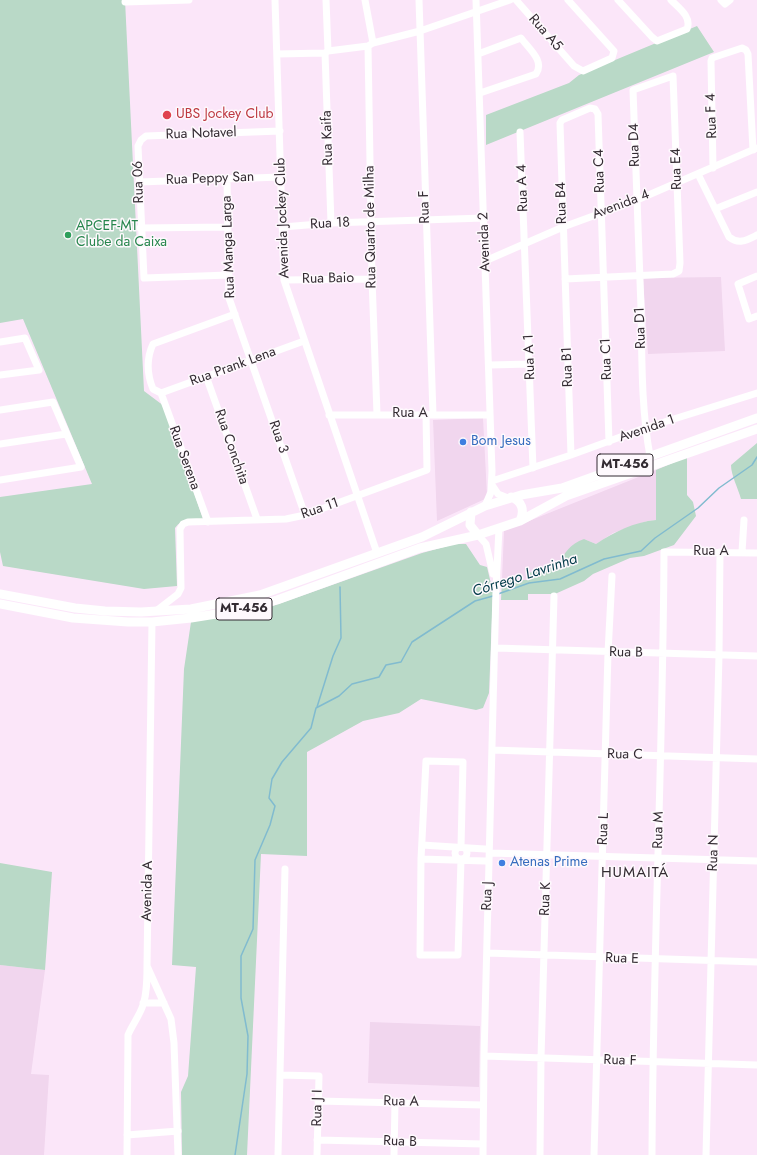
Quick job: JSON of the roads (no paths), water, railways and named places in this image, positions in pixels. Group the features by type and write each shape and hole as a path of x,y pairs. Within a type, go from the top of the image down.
{"main road":[{"name":"MT-456","path":"0,594 75,608 105,611 156,612 191,609 260,595 422,537 485,506 509,498 562,488 757,418"},
{"name":"MT-456","path":"0,604 73,618 152,622 235,611 270,602 420,548 478,535 520,521 566,496 757,429"},
{"path":"509,498 516,499 522,506 522,516 520,521"},
{"path":"471,512 470,525 478,535"}],"street":[{"path":"125,2 189,0"},
{"name":"Avenida Jockey Club","path":"275,0 278,54 284,280 358,495"},
{"name":"Rua Kaifa","path":"326,0 331,223"},
{"name":"Rua Quarto de Milha","path":"365,0 371,44 372,279 377,414"},
{"name":"Rua F","path":"419,0 429,414 427,470"},
{"name":"Avenida 2","path":"476,0 490,365 492,483 490,497 485,506"},
{"path":"278,54 326,52 371,44 477,12 510,0"},
{"name":"Rua A5","path":"516,0 574,66 583,71 612,58 614,51 568,0"},
{"path":"618,0 657,41 687,29 689,23 688,19 671,0"},
{"path":"478,54 521,38 540,62 540,68 536,74 480,93"},
{"name":"Rua F 4","path":"713,168 710,65 712,58 742,48 746,50 748,54 755,149"},
{"name":"Rua D4","path":"637,200 633,90 673,76"},
{"name":"Rua E4","path":"640,275 673,274 679,271 680,262 673,76"},
{"name":"Rua C4","path":"559,128 562,120 590,108 595,109 598,114 604,276"},
{"name":"Rua B4","path":"559,128 565,279"},
{"name":"Rua Notavel","path":"146,136 280,131"},
{"name":"Rua A 4","path":"520,132 525,245"},
{"name":"Rua 06","path":"146,136 140,140 138,146 140,228 144,278 229,275"},
{"name":"Avenida 4","path":"485,261 525,245 563,227 637,200 755,149"},
{"path":"698,174 729,237 735,241 743,241 757,235"},
{"name":"Rua Peppy San","path":"139,182 281,177"},
{"name":"Rua Manga Larga","path":"227,179 229,298 251,360"},
{"path":"715,209 757,192"},
{"name":"Rua D1","path":"637,200 645,428 650,456"},
{"path":"425,220 484,218"},
{"name":"Rua 18","path":"283,227 331,223 425,220"},
{"path":"140,228 228,227"},
{"name":"Rua A 1","path":"525,245 533,468"},
{"path":"565,279 640,275"},
{"name":"Rua C1","path":"604,276 609,442"},
{"path":"757,276 738,284 749,319 757,316"},
{"name":"Rua Baio","path":"284,280 372,279"},
{"name":"Rua B1","path":"565,279 571,455"},
{"path":"161,393 153,389 148,377 149,353 153,344 235,314"},
{"path":"0,342 25,338 39,370 0,375"},
{"name":"Rua Prank Lena","path":"161,393 304,341"},
{"name":"Rua 3","path":"251,360 305,515"},
{"path":"490,365 530,364"},
{"name":"Rua Conchita","path":"206,376 257,519"},
{"name":"Rua Serena","path":"161,393 208,522"},
{"name":"Avenida 1","path":"492,483 645,428 757,393"},
{"path":"0,410 53,402 81,467 0,480"},
{"name":"Rua A","path":"330,415 490,415"},
{"path":"0,444 66,434"},
{"name":"Rua 11","path":"156,612 178,594 181,588 180,529 184,524 188,522 286,519 305,515 427,470"},
{"path":"492,483 498,494 509,498"},
{"path":"358,495 377,553"},
{"path":"742,552 744,520"},
{"name":"Rua J","path":"483,1155 488,851 499,528"},
{"name":"Rua J","path":"478,535 486,544 490,553 496,590"},
{"name":"Rua A","path":"664,552 757,553"},
{"name":"Rua M","path":"652,1155 652,1062 664,653 664,552"},
{"name":"Rua N","path":"706,1155 707,1063 717,758 720,552"},
{"name":"Rua L","path":"594,1155 608,653 612,576"},
{"name":"Rua K","path":"540,1155 541,1058 554,596"},
{"name":"Avenida A","path":"152,622 147,966 172,1019 178,1155"},
{"name":"Rua B","path":"495,648 608,653 757,656"},
{"name":"Rua C","path":"492,750 606,755 757,758"},
{"path":"461,847 463,762 426,761 421,859 420,955 458,955 461,860"},
{"path":"422,845 547,855 757,861"},
{"path":"461,847 465,848 467,853 466,857 461,860"},
{"path":"421,859 485,860"},
{"path":"278,1155 285,869"},
{"name":"Rua E","path":"487,953 655,960 757,962"},
{"path":"127,1155 128,1036 143,1003 146,992 147,966"},
{"path":"143,1003 164,1003"},
{"name":"Rua F","path":"484,1056 757,1065"},
{"name":"Rua J I","path":"280,1075 319,1076 316,1155"},
{"name":"Rua A","path":"318,1101 483,1105"},
{"path":"394,1155 395,1102"},
{"path":"127,1135 178,1130"},
{"name":"Rua B","path":"317,1140 483,1144"}],"waterway":[{"name":"Córrego Lavrinha","path":"498,594 529,583 560,579 604,559 641,551 655,538 698,508 719,488 752,465 757,457"},
{"path":"317,707 333,656 341,638 340,587"},
{"name":"Córrego Lavrinha","path":"235,1155 247,1074 248,1036 241,998 241,956 253,929 255,860 270,825 275,806 269,798 272,779 282,762 311,728 316,708 339,696 352,684 379,677 386,665 401,662 412,642 475,601 493,596"}],"place":[{"name":"UBS Jockey Club","path":"167,115"},
{"name":"APCEF-MT Clube da Caixa","path":"68,235"},
{"name":"Bom Jesus","path":"463,442"},
{"name":"Atenas Prime","path":"502,863"}],"district":[{"name":"HUMAITÁ","path":"635,873"}]}
